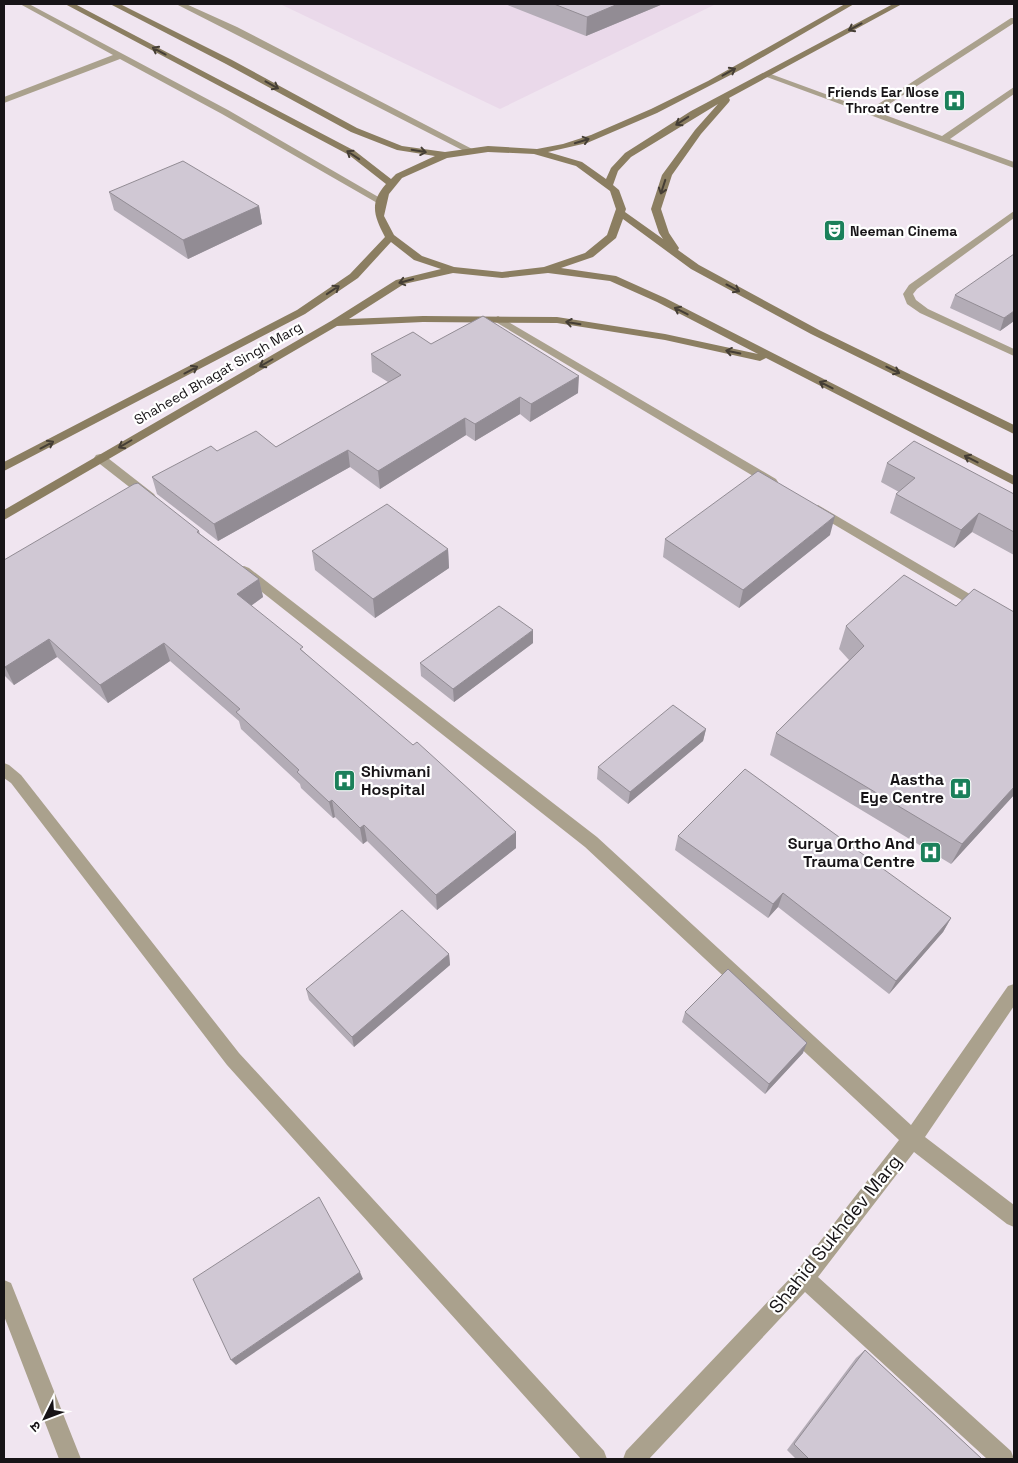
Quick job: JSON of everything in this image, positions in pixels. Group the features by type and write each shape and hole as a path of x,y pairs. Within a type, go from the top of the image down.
{"street":[{"path":"24,4 122,55 382,202"},
{"path":"68,4 352,153 392,184"},
{"path":"114,4 229,62 354,130 400,148 445,155"},
{"path":"180,4 234,29 471,151"},
{"path":"850,4 672,104 590,139 556,149 535,151 488,149 445,155 399,176 384,193 379,216 390,237 418,258 453,270 502,275 546,270 612,278 661,300 1014,481"},
{"path":"608,185 614,170 628,155 694,113 898,4"},
{"path":"870,113 1014,20"},
{"path":"4,100 122,55"},
{"path":"765,75 1014,165"},
{"path":"943,139 1014,90"},
{"path":"680,256 664,233 656,209 667,175 698,132 734,92"},
{"path":"535,151 579,164 614,190 621,209 612,236 589,254 546,270"},
{"path":"620,213 695,267 815,332 1014,430"},
{"path":"1014,214 913,287 908,294 911,302 924,311 1014,353"},
{"name":"Shaheed Bhagat Singh Marg","path":"4,467 301,312 354,276 390,237"},
{"name":"Shaheed Bhagat Singh Marg","path":"4,516 100,458 335,323 400,282 453,270"},
{"path":"335,323 423,319 557,320 664,337 781,362"},
{"path":"498,320 786,490"},
{"path":"100,458 162,507"},
{"path":"803,500 1014,626"},
{"path":"232,562 591,842 912,1139 1014,1218"},
{"path":"4,769 16,780 233,1059 596,1459"},
{"name":"Shahid Sukhdev Marg","path":"634,1459 804,1278 912,1139 1014,992"},
{"path":"804,1278 1003,1459"},
{"path":"4,1290 70,1459"}],"shaded area":[{"path":"280,4 716,4 500,109"}],"building":[{"path":"554,4 618,4 587,17"},
{"path":"183,161 259,206 183,240 109,192"},
{"path":"1014,254 1014,311 1004,318 955,295"},
{"path":"483,316 579,376 531,404 520,397 475,424 465,418 378,471 348,450 214,524 152,477 211,446 217,451 256,431 276,447 401,375 371,354 413,332 431,344"},
{"path":"914,441 1014,494 1014,532 979,513 961,530 896,494 915,478 887,463"},
{"path":"758,471 835,516 743,590 665,539"},
{"path":"138,483 199,531 197,532 259,579 237,594 303,647 300,649 413,745 417,742 516,832 436,895 364,825 360,828 332,800 329,802 297,772 299,770 236,712 240,709 164,643 100,685 49,639 5,667 4,560"},
{"path":"387,504 448,549 373,599 312,551"},
{"path":"904,575 956,606 974,589 1014,612 1014,787 962,844 776,733 864,646 846,626"},
{"path":"499,606 533,630 453,689 420,663"},
{"path":"673,705 706,729 630,792 598,767"},
{"path":"745,769 951,918 896,981 783,893 773,904 678,836"},
{"path":"402,910 449,954 352,1037 306,989"},
{"path":"728,969 807,1043 769,1084 685,1012"},
{"path":"319,1197 360,1272 231,1360 193,1279"},
{"path":"865,1350 982,1459 809,1459 794,1444"}],"place":[{"name":"Friends Ear Nose Throat Centre","path":"955,100"},
{"name":"Neeman Cinema","path":"834,231"},
{"name":"Shivmani Hospital","path":"345,780"},
{"name":"Aastha Eye Centre","path":"960,788"},
{"name":"Surya Ortho And Trauma Centre","path":"931,852"}]}
